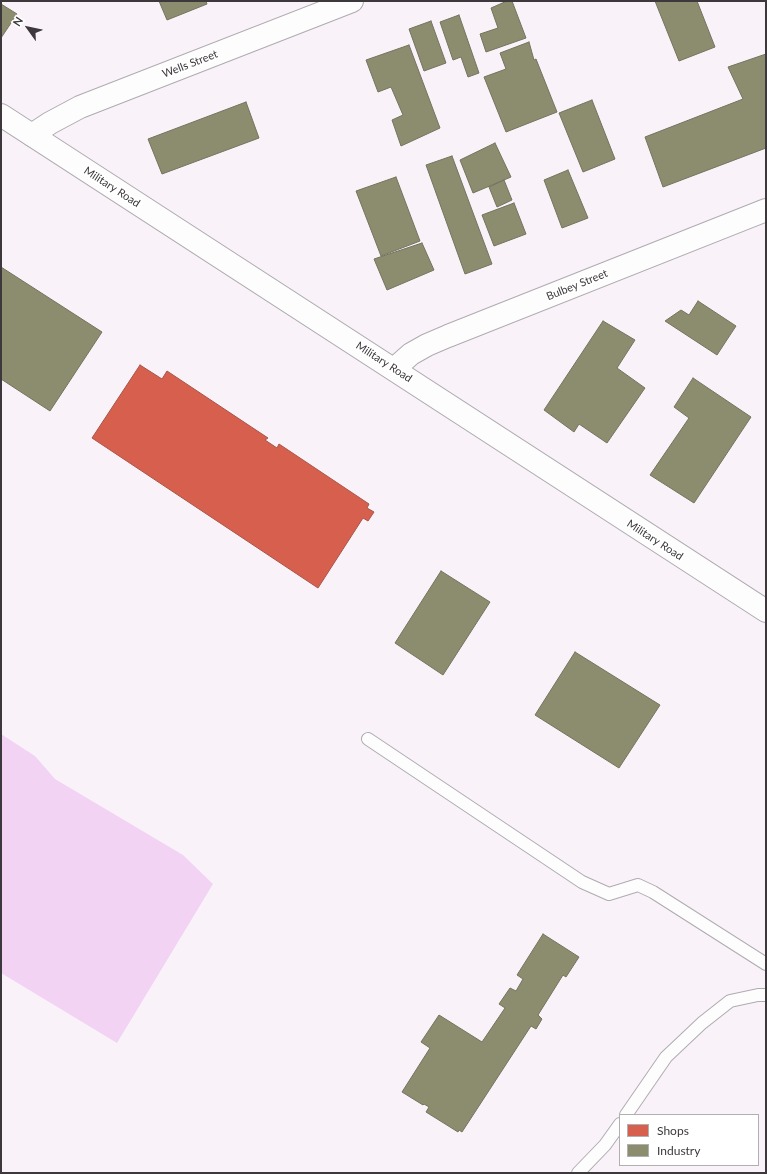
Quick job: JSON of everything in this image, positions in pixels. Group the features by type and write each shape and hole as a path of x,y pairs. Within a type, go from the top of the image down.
{"main road":[{"name":"Wells Street","path":"32,135 50,122 80,107 352,1"},
{"name":"Military Road","path":"1,115 766,611"},
{"name":"Bulbey Street","path":"394,369 411,354 448,336 766,210"}],"lane":[{"path":"368,739 582,882 609,894 638,885 653,892 766,964"},
{"path":"627,1114 666,1057 702,1023 730,1001 758,995 766,995"},
{"path":"578,1173 606,1145 619,1126"}],"shaded area":[{"path":"1,734 35,756 55,779 183,855 213,884 117,1043 1,973"}],"building: Shops":[{"path":"140,365 162,379 167,371 268,438 265,440 277,448 279,444 369,504 367,508 374,512 368,521 363,518 318,588 92,438"}],"building: Industry":[{"path":"159,1 206,1 207,4 167,20"},
{"path":"507,1 512,1 526,38 486,52 480,34 498,28 491,8"},
{"path":"655,1 697,1 715,47 679,61"},
{"path":"1,4 17,14 1,38"},
{"path":"459,15 479,73 468,77 461,57 453,60 440,22"},
{"path":"431,21 446,63 424,71 409,29"},
{"path":"529,42 534,60 536,59 557,112 506,132 484,77 506,69 500,53"},
{"path":"409,45 440,128 401,146 392,120 403,115 391,87 378,92 366,60"},
{"path":"766,54 766,148 663,187 645,137 743,99 728,67"},
{"path":"592,100 615,159 583,172 559,113"},
{"path":"246,102 259,138 162,174 148,139"},
{"path":"495,143 511,177 473,193 460,160"},
{"path":"452,156 492,264 465,274 426,165"},
{"path":"568,170 588,218 562,228 544,180"},
{"path":"396,177 420,241 381,256 356,191"},
{"path":"504,180 512,200 497,207 489,187"},
{"path":"514,203 526,234 494,246 482,215"},
{"path":"422,243 434,270 387,290 374,259"},
{"path":"1,267 102,332 50,411 1,379"},
{"path":"698,301 736,326 717,355 665,321 681,310 689,315"},
{"path":"603,321 635,340 617,368 645,388 607,443 579,424 574,432 544,410"},
{"path":"693,378 751,417 694,503 650,475 689,418 674,407"},
{"path":"441,571 490,602 443,675 395,643"},
{"path":"575,652 660,705 619,768 535,715"},
{"path":"543,934 579,957 566,977 563,975 538,1015 542,1019 536,1029 531,1026 462,1132 459,1130 458,1132 426,1112 429,1107 402,1092 430,1048 421,1042 439,1015 482,1042 505,1008 499,1004 510,988 516,991 523,979 517,975"}]}
